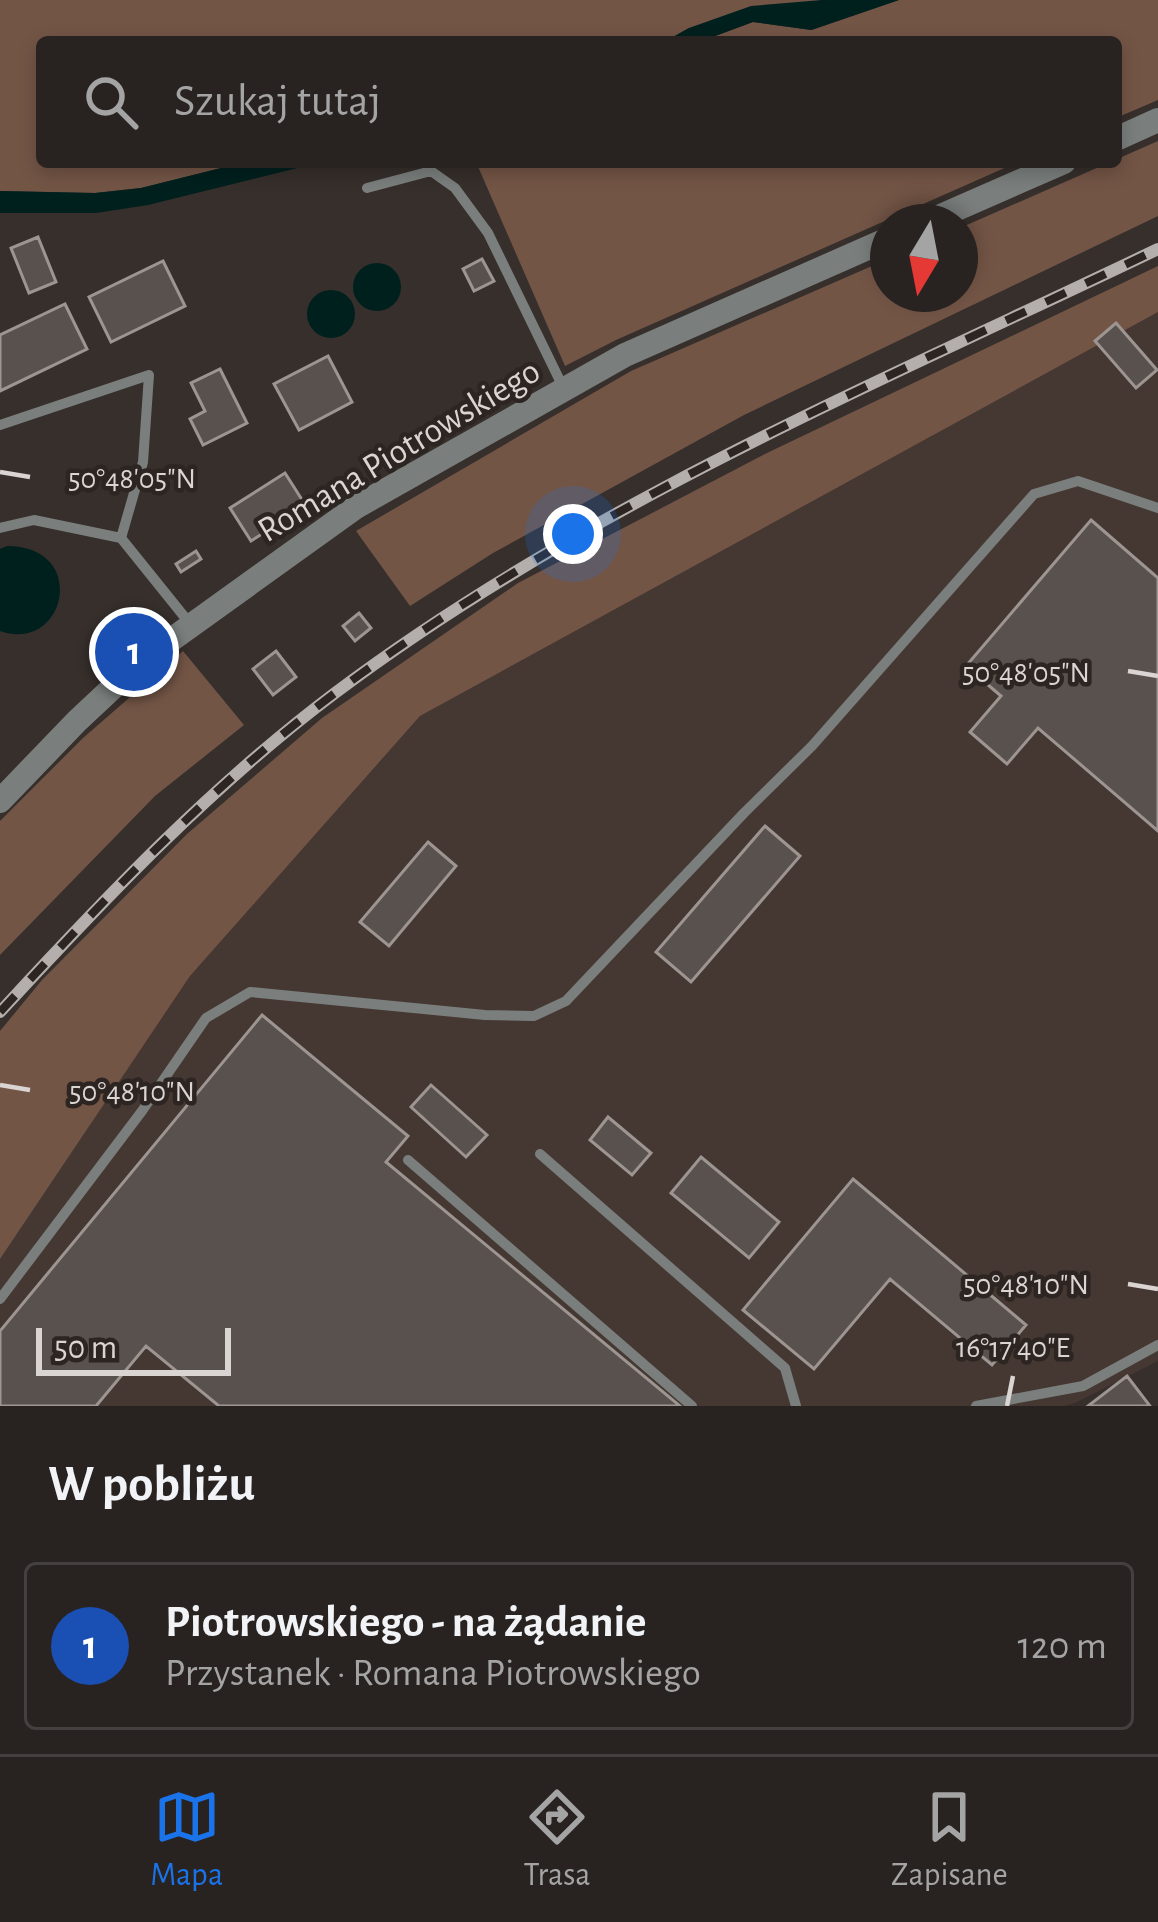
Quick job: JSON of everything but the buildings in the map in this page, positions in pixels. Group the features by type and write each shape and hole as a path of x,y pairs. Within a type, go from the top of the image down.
{"street":[{"path":"1122,136 1158,121"},
{"path":"968,204 1050,168"},
{"name":"Romana Piotrowskiego","path":"0,801 140,663 356,507 625,355 870,247"}],"lane":[{"path":"367,188 431,171 455,188 488,233 564,389"},
{"path":"0,425 149,375 143,462 121,538"},
{"path":"0,1299 206,1018 250,992 485,1015 534,1016 566,1001 812,746 1034,494 1078,482 1158,508"},
{"path":"0,528 34,520 121,538 191,625"},
{"path":"540,1154 785,1368 796,1406"},
{"path":"408,1160 692,1406"},
{"path":"976,1406 1083,1386 1158,1345"}],"shaded area":[{"path":"0,0 822,0 689,28 675,36 36,36 36,168 221,168 141,188 95,193 0,191"},
{"path":"899,0 1158,0 1158,100 1122,115 1122,36 715,36 753,22 812,30"},
{"path":"1158,141 1158,216 978,303 978,220 1097,168 1122,168 1122,157"},
{"path":"479,168 1004,168 923,204 870,204 870,228 565,366"},
{"path":"1158,266 1158,312 420,716 190,976 0,1259 0,1031 42,980 187,834 322,718 518,583 767,453"},
{"path":"870,267 870,312 958,312 744,415 493,553 410,606 356,531 631,371"},
{"path":"1158,312 1158,1361 1064,1406 0,1406 0,1259 190,976 420,716"},
{"path":"183,651 244,725 155,796 0,955 0,821 83,738"}],"water":[{"path":"899,0 811,30 753,22 715,36 675,36 751,6"},
{"path":"221,168 298,168 96,213 0,213 0,191 95,193 141,188"},
{"path":"377,263 394,270 401,287 394,304 377,311 360,304 353,287 360,270"},
{"path":"331,290 348,297 355,314 348,331 331,338 314,331 307,314 314,297"},
{"path":"0,549 33,551 50,563 59,579 53,614 41,627 23,634 0,631"}],"railway":[{"path":"0,1012 120,885 245,766 335,693 431,625 631,505 735,451 1158,249"}],"place":[{"name":"Piotrowskiego - na żądanie","path":"134,652"}]}
